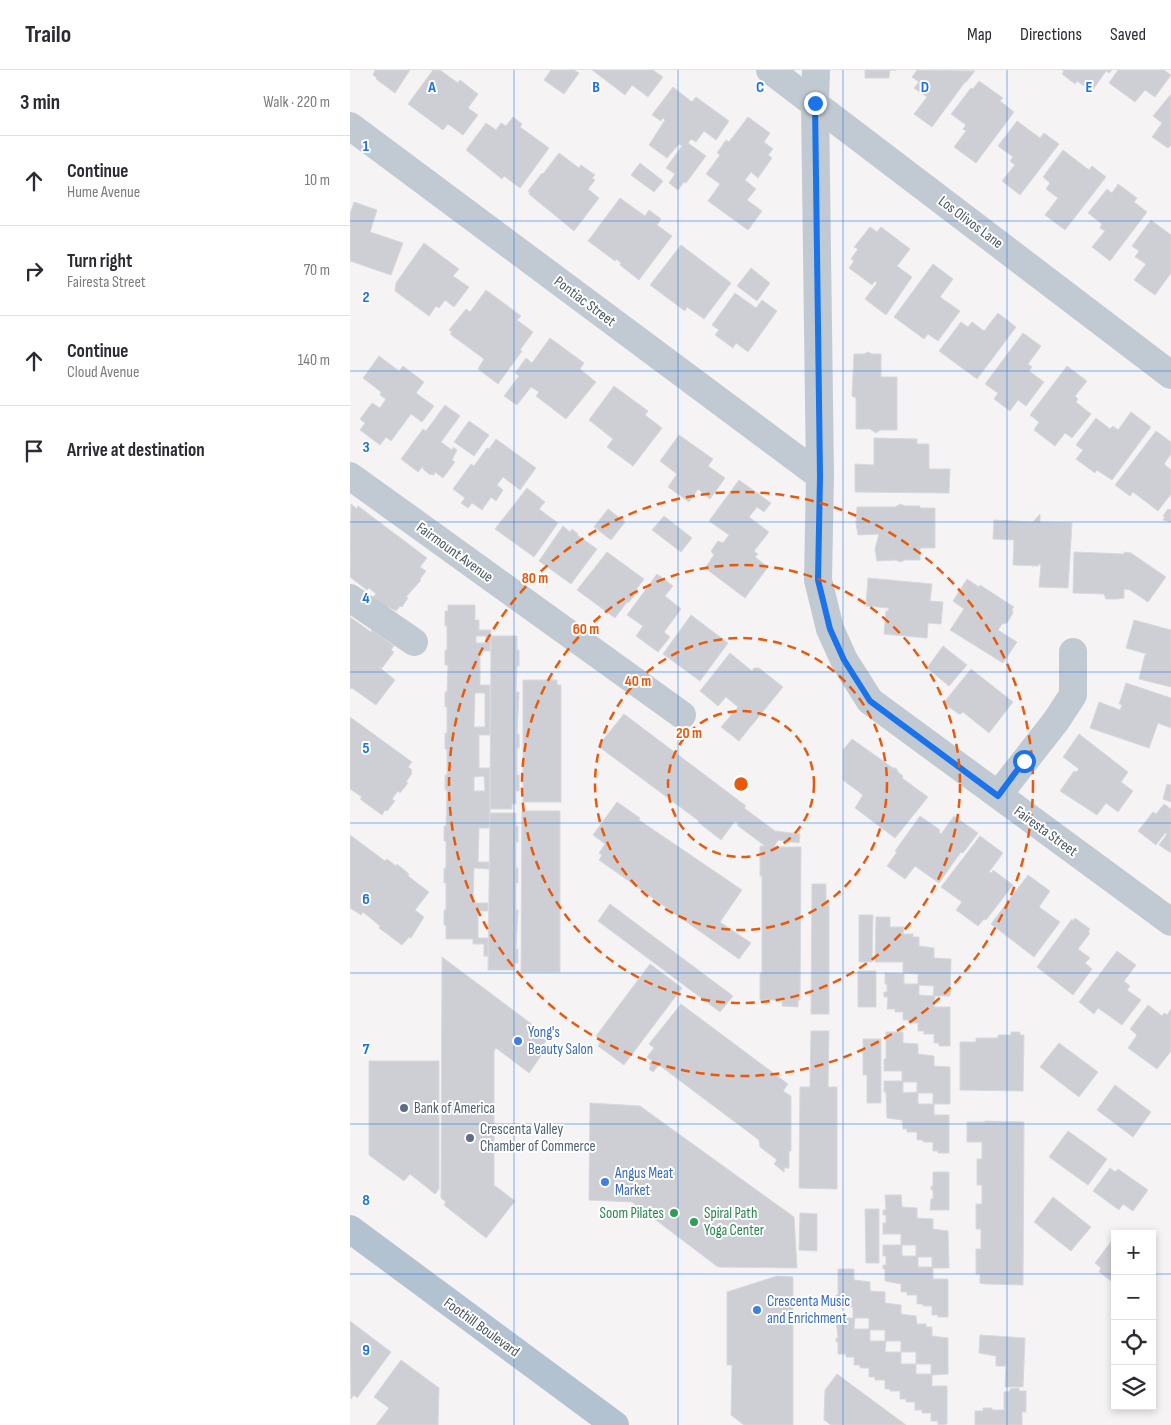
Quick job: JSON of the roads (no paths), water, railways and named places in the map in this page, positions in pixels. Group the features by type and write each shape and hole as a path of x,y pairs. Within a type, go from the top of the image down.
{"main road":[{"name":"Foothill Boulevard","path":"350,1229 615,1425"}],"street":[{"name":"Los Olivos Lane","path":"770,70 1171,375"},
{"name":"Fairesta Street","path":"816,70 820,476 818,580 829,626 844,660 870,701 1171,922"},
{"name":"Pontiac Street","path":"350,126 820,476"},
{"name":"Fairmount Avenue","path":"350,476 682,715"},
{"path":"350,598 414,642"},
{"path":"998,796 1056,721 1073,695 1073,652"}],"place":[{"name":"Yong's Beauty Salon","path":"518,1041"},
{"name":"Bank of America","path":"404,1108"},
{"name":"Crescenta Valley Chamber of Commerce","path":"470,1138"},
{"name":"Angus Meat Market","path":"605,1182"},
{"name":"Soom Pilates","path":"674,1213"},
{"name":"Spiral Path Yoga Center","path":"694,1222"},
{"name":"Crescenta Music and Enrichment","path":"757,1310"}]}
